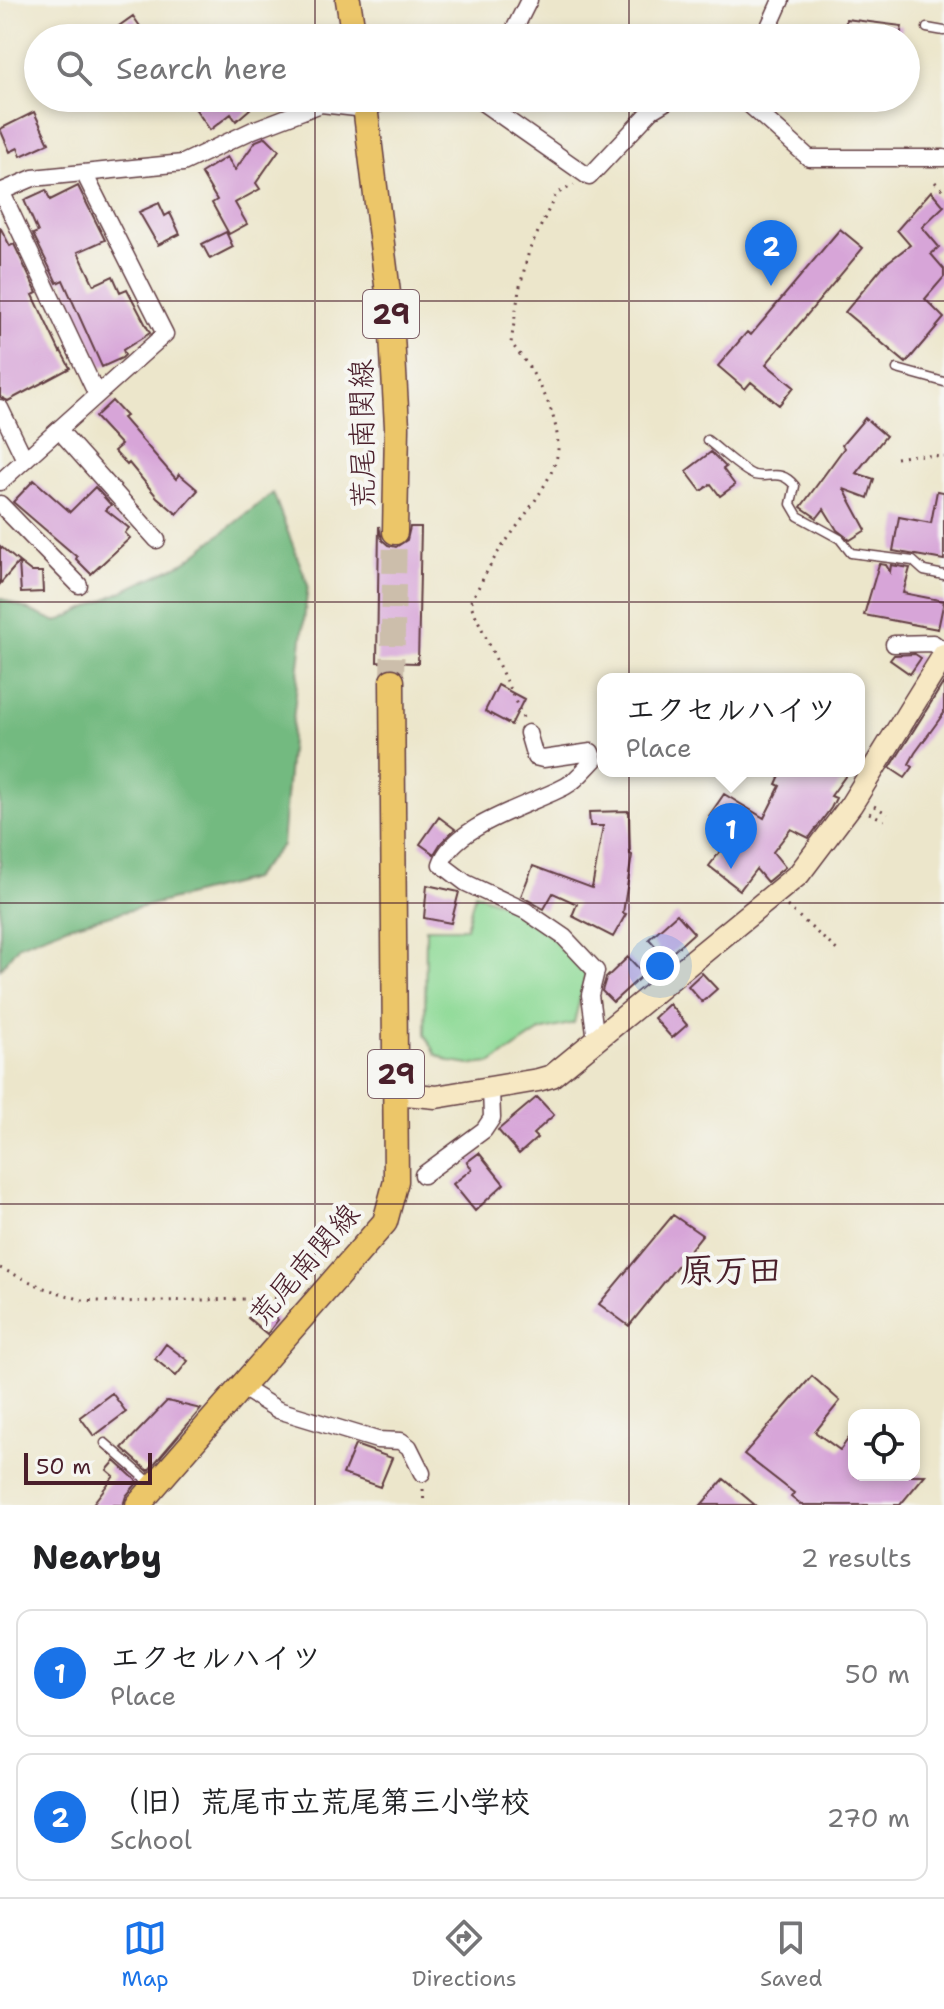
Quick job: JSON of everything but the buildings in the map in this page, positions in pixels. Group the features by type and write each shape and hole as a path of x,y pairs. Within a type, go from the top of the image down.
{"main road":[{"path":"348,0 352,24"},
{"name":"荒尾南関線","path":"366,112 391,317 397,427 395,532"},
{"name":"荒尾南関線","path":"138,1505 385,1222 396,1181 392,681"}],"street":[{"path":"517,24 529,0"},
{"path":"770,24 781,0"},
{"path":"97,395 0,192 33,178 183,163 300,112"},
{"path":"501,112 589,177 650,112"},
{"path":"758,112 809,158 944,158"},
{"path":"0,482 165,334 84,173"},
{"path":"0,408 25,460"},
{"path":"59,430 157,540"},
{"path":"0,504 79,585"},
{"path":"396,1093 436,1097 552,1076 776,895 815,856 842,818 944,653 933,643 894,644"},
{"path":"528,733 535,757 543,759 591,752 594,760 570,784 461,837 444,854 441,864 466,883 526,911 564,937 596,971 590,995 596,1040"},
{"path":"423,1175 484,1130 492,1118 491,1089"},
{"path":"233,1396 377,1440 401,1441 409,1447 422,1473"}],"lane":[{"path":"927,28 944,31"},
{"path":"897,369 944,382"},
{"path":"707,440 753,475 777,474 790,480 795,486 791,504 798,516 840,539 851,553 913,561 924,571 944,575"},
{"path":"105,1443 153,1485"}],"path":[{"path":"528,733 519,704 470,603 496,556 537,497 559,450 543,390 511,343 529,251 556,194 589,177"},
{"path":"935,182 944,191"},
{"path":"896,458 916,455 944,457"},
{"path":"776,895 839,952"},
{"path":"0,1268 44,1288 82,1300 317,1298"}],"green space":[{"path":"273,493 308,585 282,845 252,879 68,926 19,945 0,969 0,598 57,622 185,562"},
{"path":"475,893 508,906 574,952 586,973 574,1023 540,1031 492,1063 470,1065 451,1062 436,1054 425,1034 426,928 466,928"}],"tunnel":[{"path":"392,681 395,532"}],"place":[{"name":"（旧）荒尾市立荒尾第三小学校","path":"771,286"},
{"name":"エクセルハイツ","path":"731,869"}],"district":[{"name":"原万田","path":"731,1270"}]}
